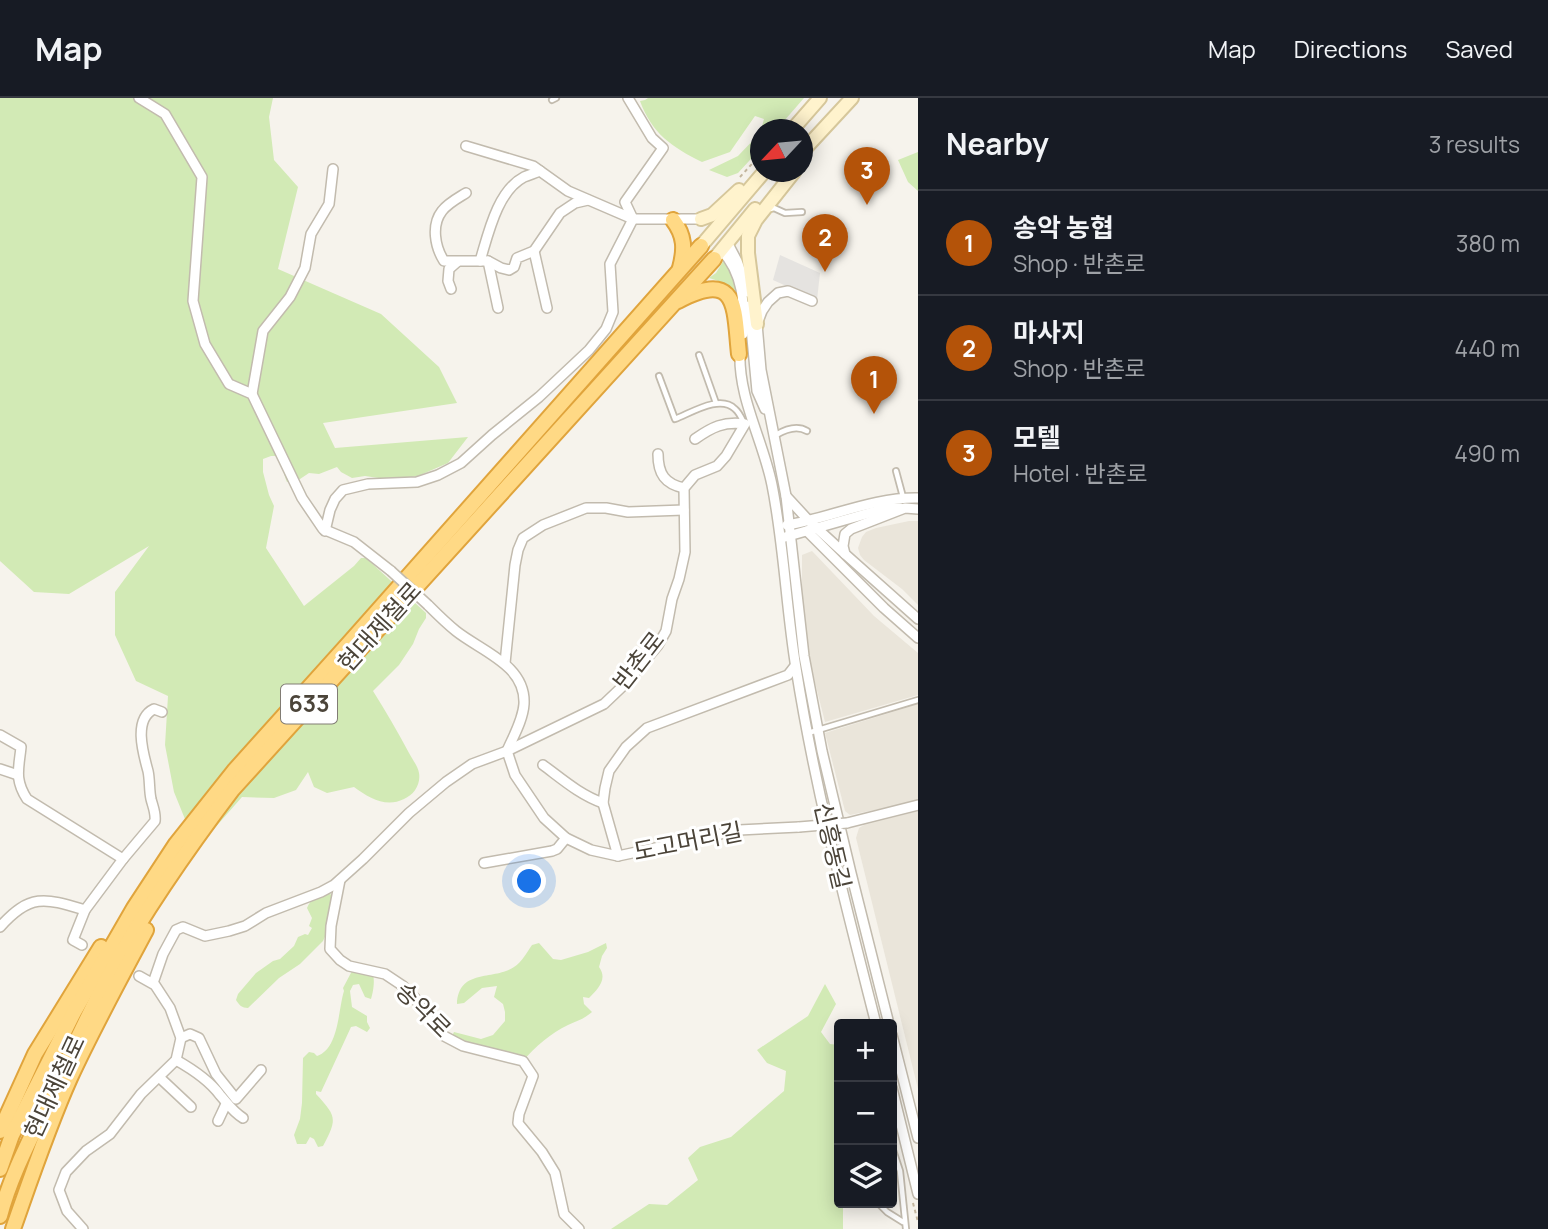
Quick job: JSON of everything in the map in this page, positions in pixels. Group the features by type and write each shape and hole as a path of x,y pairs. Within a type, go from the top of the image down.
{"highway":[{"path":"673,220 679,228 684,244 679,270"},
{"name":"현대제철로","path":"0,1169 12,1135 74,1012 134,908 176,844 234,771 707,238"},
{"name":"현대제철로","path":"0,1216 22,1155 77,1038 114,967 165,883 199,834 241,780 720,250"},
{"path":"674,303 708,290 721,290 726,293 733,306 739,354"},
{"path":"13,1229 48,1130 71,1077 117,984 199,834"},
{"path":"0,1131 35,1054 80,980 128,904 176,844"}],"main road":[{"path":"802,119 820,98"},
{"path":"809,119 827,98"},
{"path":"813,141 852,98"},
{"path":"813,145 827,125"},
{"path":"701,219 712,215 724,205 750,178"},
{"name":"633","path":"707,238 755,182"},
{"name":"633","path":"720,250 778,182"},
{"path":"757,324 748,236 763,211 786,182"},
{"path":"707,238 720,250"}],"street":[{"path":"139,98 165,114 202,177 193,301 205,344 229,384 252,394"},
{"path":"628,98 652,138 663,148 625,202 633,219"},
{"path":"466,146 533,166 568,191 633,219 701,219 707,238"},
{"path":"153,984 163,954 176,930 184,928 205,936 229,931 245,926 266,913 321,892 340,880 408,813 446,782 472,764 507,751 524,705 523,692 505,663 457,632 391,571 354,542 325,531 302,498 252,394 263,331 290,297 305,268 311,234 329,204 333,169"},
{"path":"498,308 484,261 492,220 511,188 523,178 540,172"},
{"path":"466,193 441,212 435,239 439,253 444,261 484,261 509,270 514,267 517,258 534,251 561,213 575,203 588,200"},
{"path":"325,531 330,510 343,490 368,484 417,482 461,463 539,397 589,350 606,329 613,312 610,264 633,219"},
{"path":"720,250 733,251 747,285 757,391 771,423"},
{"name":"신흥동길","path":"720,250 733,266 742,296 743,329 739,354 744,389 772,482 795,666 807,733 823,814 875,1019"},
{"path":"534,251 547,308"},
{"path":"451,289 448,281 449,269 457,262"},
{"path":"811,301 788,291 778,293 762,311 757,324 761,370 786,496 804,656 818,730 850,873 888,1019"},
{"path":"658,454 659,469 664,477 675,486 684,488 695,475 716,466 726,456 745,424 723,424 695,439"},
{"name":"반촌로","path":"507,751 604,704 658,645 666,631 671,599 685,552 684,488"},
{"path":"786,496 845,554 918,619"},
{"path":"778,526 810,521 903,498 918,498"},
{"path":"903,498 905,508"},
{"path":"505,663 515,565 523,538 543,526 586,508 638,512 684,510"},
{"path":"780,543 790,536 887,508 918,509"},
{"path":"845,554 845,534 905,508"},
{"path":"807,531 918,638"},
{"path":"618,856 603,803 609,771 626,747 647,728 788,675 795,666"},
{"path":"82,945 73,940 85,910 122,859 155,821 148,773 142,753 142,726 148,712 154,709 162,712"},
{"path":"0,735 21,747 19,787 27,799 122,859"},
{"name":"도고머리길","path":"507,751 515,775 544,818 566,838 591,850 618,856 739,830 847,823 918,805"},
{"path":"542,765 576,790 603,803"},
{"path":"0,769 18,775"},
{"path":"484,863 552,851 566,838"},
{"name":"송악로","path":"340,880 331,926 330,949 340,960 349,966 385,974 403,986 444,1036 463,1046 523,1061 533,1076 518,1123 555,1173 564,1214 579,1229"},
{"path":"0,927 13,912 34,901 62,903 85,910"},
{"path":"83,1229 67,1211 59,1190 65,1172 86,1151 110,1134 141,1094 176,1060 181,1038 170,1008 153,984 139,976"},
{"path":"181,1038 190,1034 199,1038 216,1074 236,1099 261,1070"},
{"path":"897,1055 918,1138"},
{"path":"176,1060 204,1079 220,1094 226,1104 243,1118"},
{"path":"159,1077 191,1107"},
{"path":"218,1121 226,1104"},
{"path":"897,1108 918,1194"}],"lane":[{"path":"763,211 774,208 785,213 802,212"},
{"path":"699,355 716,403"},
{"path":"659,376 675,419 716,403 727,404 736,409 745,424"},
{"path":"774,436 796,428 807,431"},
{"path":"896,471 903,498"},
{"path":"807,733 918,699"},
{"path":"897,1163 906,1229"},
{"path":"883,1208 904,1222"}],"shaded area":[{"path":"780,255 820,273 817,300 773,280"},
{"path":"918,521 918,605 864,560 858,548 866,532"},
{"path":"812,551 874,616 918,653 918,695 825,722 810,663 802,595 802,555"},
{"path":"918,704 918,801 850,815 845,811 825,733"},
{"path":"918,811 918,1089 856,838 859,828 864,825"}],"green space":[{"path":"0,98 273,98 269,117 274,160 298,187 278,269 381,314 439,367 457,403 323,423 335,448 468,437 448,463 418,476 392,480 365,476 352,478 337,467 319,474 309,473 300,479 287,482 278,456 263,459 263,472 274,506 266,548 304,606 361,558 366,558 426,613 413,644 399,665 373,691 418,770 418,785 408,797 397,802 384,802 354,787 327,793 314,787 308,772 296,790 274,798 242,797 213,830 189,829 174,792 165,745 168,696 136,681 115,635 115,592 149,546 69,594 34,592 0,561"},
{"path":"804,98 786,119 764,119 755,116 750,119 750,123 730,152 702,162 672,145 657,131 640,101"},
{"path":"750,143 750,160 738,173 727,177 709,170 738,156"},
{"path":"918,152 918,191 908,182 898,160"},
{"path":"724,260 737,283 740,319 730,288 709,278 716,273"},
{"path":"328,893 334,901 323,941 248,1008 241,1006 236,1000 238,994 256,973 280,959 294,946 298,937 308,935 312,928 309,926 312,918 307,908 315,898"},
{"path":"539,943 553,959 561,960 606,943 607,948 599,967 603,976 601,984 589,998 583,997 584,1004 592,1012 549,1036 523,1061 486,1052 452,1036 454,1032 481,1039 493,1035 505,1021 503,1004 494,997 497,986 482,988 464,1003 457,1004 459,993 470,980 514,967 532,945"},
{"path":"352,971 373,975 371,999 365,997 359,984 353,985 350,991 352,1007 367,1016 370,1028 367,1032 356,1026 351,1027 321,1092 316,1091 333,1118 323,1146 318,1147 310,1137 306,1144 297,1144 294,1135 302,1103 303,1058 309,1052 317,1056 330,1046 337,1028 343,988"},
{"path":"825,984 836,1004 821,1032 830,1044 834,1044 834,1208 843,1208 843,1229 611,1229 649,1204 667,1205 698,1180 688,1158 700,1147 731,1137 784,1091 786,1071 767,1063 757,1050 808,1016"}],"place":[{"name":"모텔","path":"867,205"},
{"name":"마사지","path":"825,272"},
{"name":"송악 농협","path":"874,414"}]}
